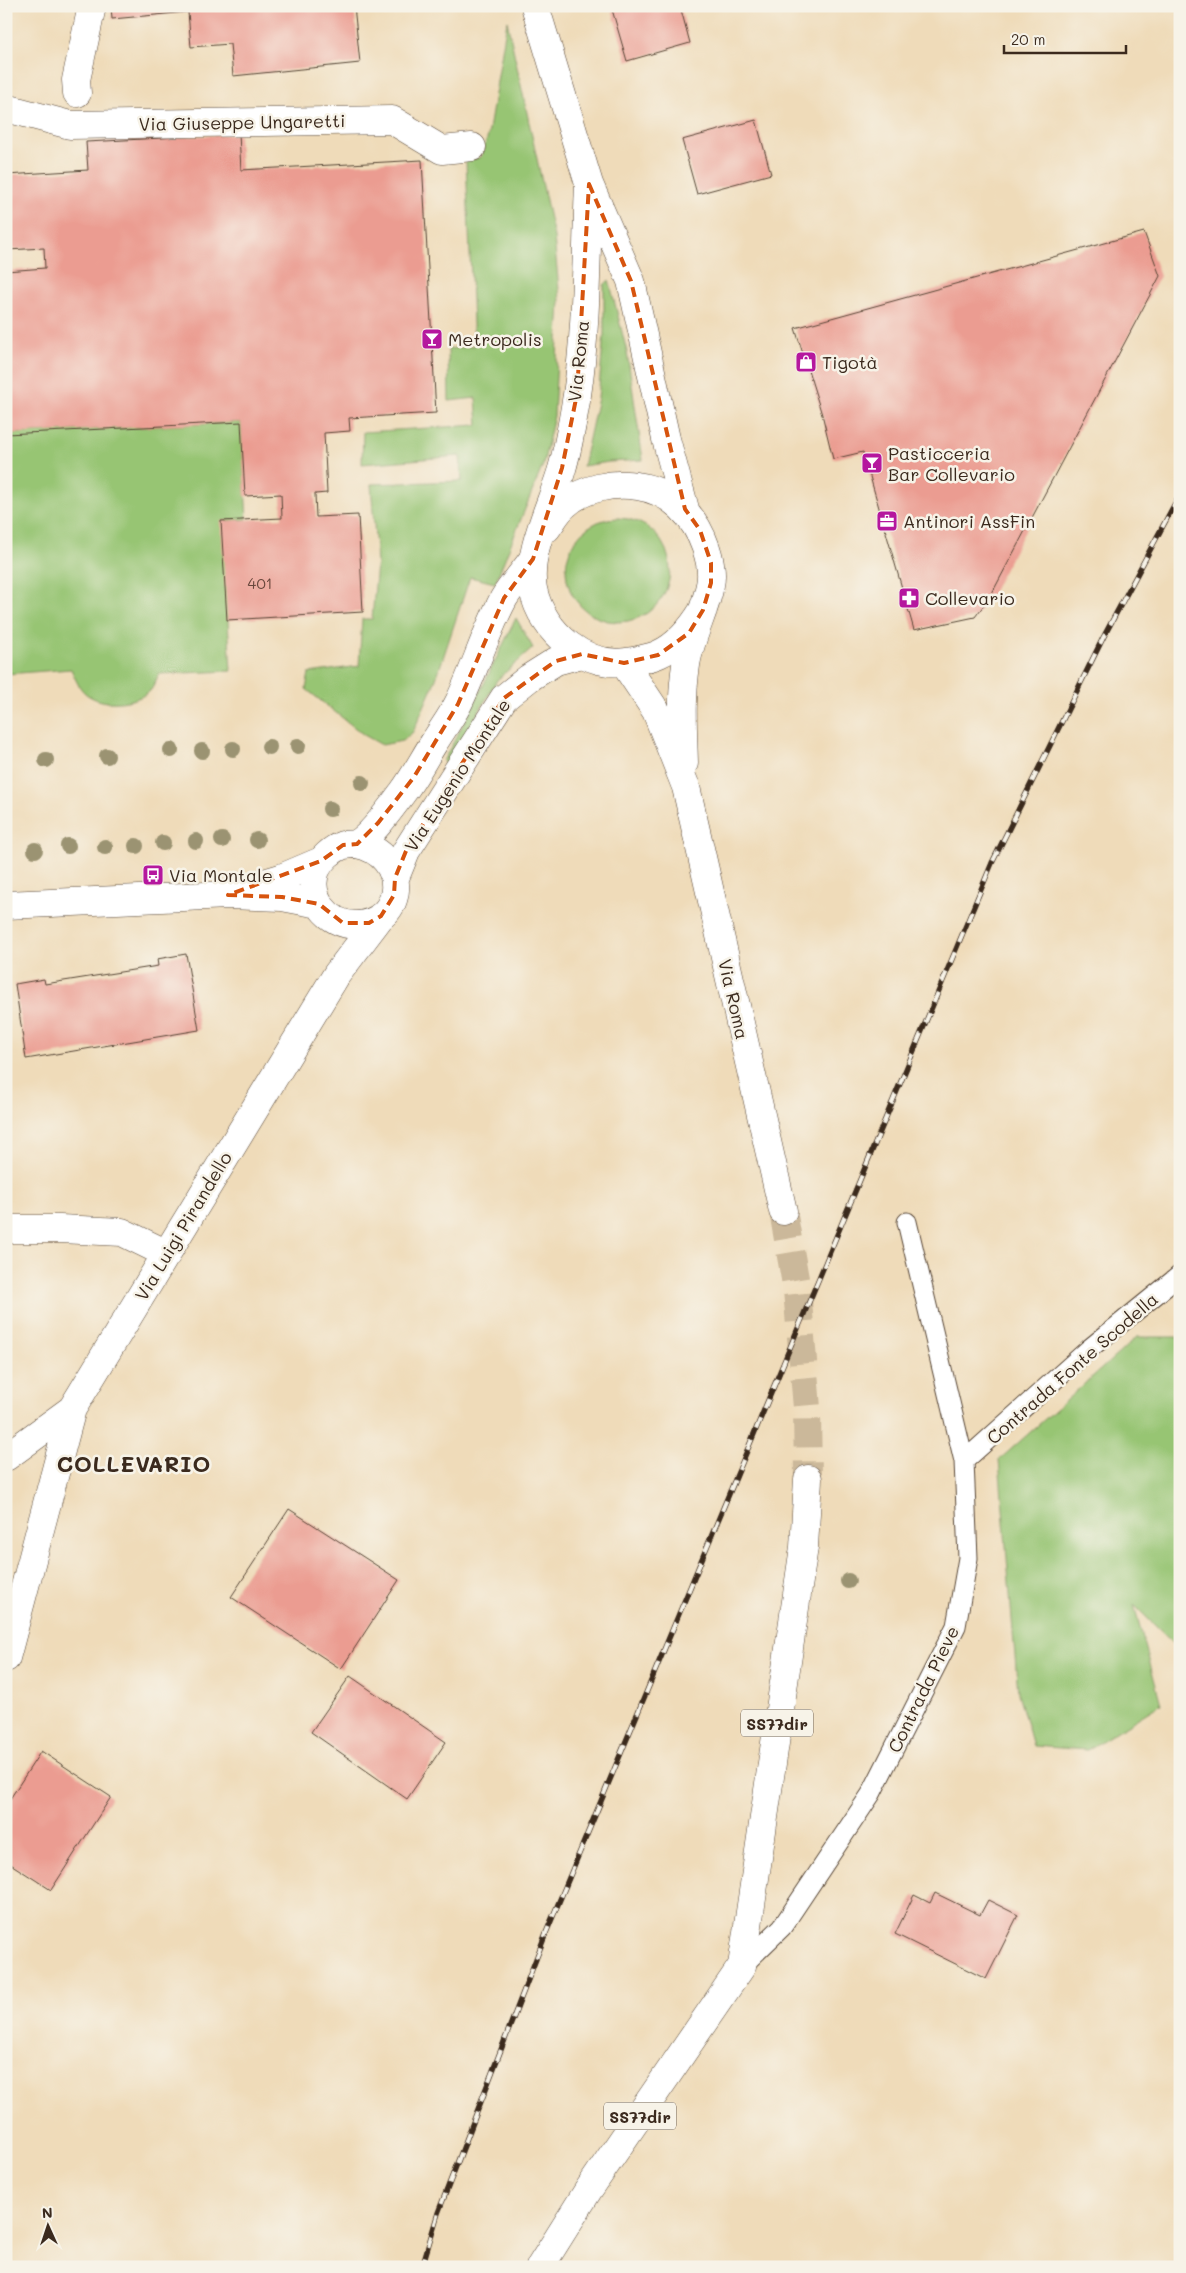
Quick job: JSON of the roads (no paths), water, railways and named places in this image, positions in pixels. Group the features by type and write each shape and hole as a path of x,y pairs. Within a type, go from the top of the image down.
{"street":[{"path":"77,93 76,80 92,6"},
{"name":"Via Roma","path":"535,6 589,184 631,281 666,440 684,509"},
{"name":"Via Giuseppe Ungaretti","path":"6,108 70,125 392,120 442,150 472,147"},
{"name":"Via Roma","path":"589,184 582,344 577,394 562,468 537,547 533,588 541,614 560,639 582,654 602,661 624,663 658,655 688,633 703,610"},
{"name":"Via Roma","path":"537,547 566,503 596,487 626,484 642,486 666,496 684,509 700,530 711,563 711,583 687,663 681,705 686,787"},
{"name":"Via Eugenio Montale","path":"357,844 378,823 414,776 458,704 504,598 537,547"},
{"name":"Via Eugenio Montale","path":"395,878 406,851 504,698 556,661 582,654"},
{"name":"Via Roma","path":"624,663 656,711 686,787 783,1211"},
{"name":"Via Eugenio Montale","path":"6,905 228,895 282,897 325,911 343,923 356,925 369,923 387,910 394,895 395,878 392,867 386,858 368,846 357,844 344,845 331,852 321,861 281,878 228,895"},
{"path":"321,861 314,882 336,939 337,974"},
{"name":"Via Luigi Pirandello","path":"6,1457 72,1409 337,974 381,916"},
{"path":"6,1229 122,1232 167,1254"},
{"path":"6,1658 72,1409"},
{"name":"Contrada Pieve","path":"540,2267 589,2189 742,1966 804,1547 808,1479"}],"lane":[{"name":"Contrada Pieve","path":"742,1966 782,1927 871,1794 956,1626 968,1558 964,1461 907,1222"},
{"name":"Contrada Fonte Scodella","path":"964,1461 1089,1349 1180,1276"}],"tunnel":[{"path":"783,1211 797,1290 807,1408 808,1479"}],"railway":[{"path":"422,2267 438,2213 546,1933 992,863 1103,638 1180,494"}],"place":[{"name":"Metropolis","path":"432,339"},
{"name":"Tigotà","path":"806,362"},
{"name":"Pasticceria Bar Collevario","path":"872,463"},
{"name":"Antinori AssFin","path":"887,521"},
{"name":"Collevario","path":"909,598"},
{"name":"Via Montale","path":"153,875"}],"district":[{"name":"COLLEVARIO","path":"134,1463"}]}
